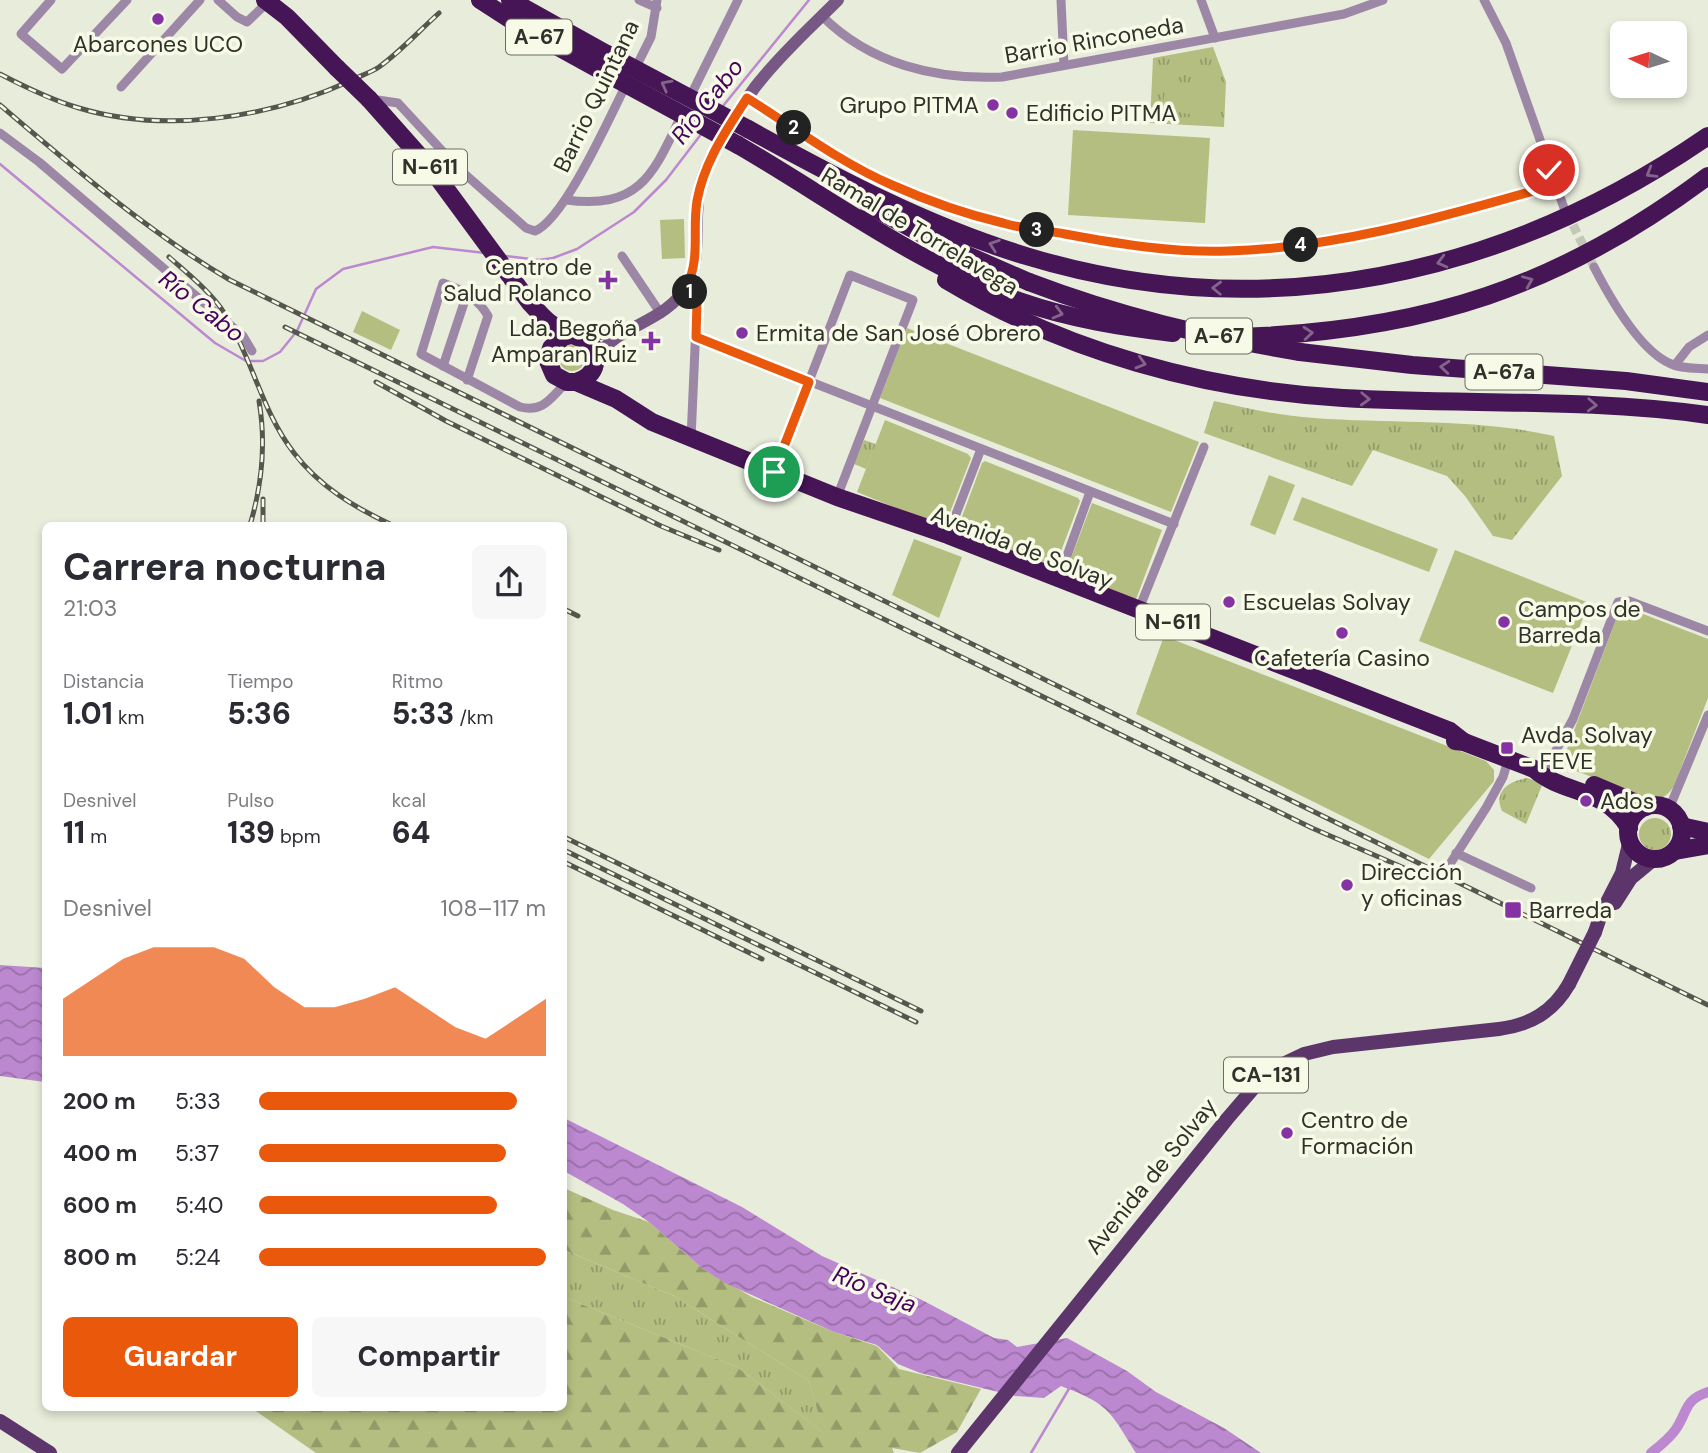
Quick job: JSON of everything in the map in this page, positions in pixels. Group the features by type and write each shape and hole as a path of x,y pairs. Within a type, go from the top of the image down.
{"highway":[{"name":"A-67","path":"480,0 533,33 603,62"},
{"name":"A-67","path":"510,0 695,119 999,247 1054,264 1166,284 1220,288 1286,286 1404,272 1469,255 1522,237 1580,212 1643,178 1708,136"},
{"name":"N-611","path":"267,1 369,99 414,148 530,303 547,321 591,344 595,362 616,399"},
{"name":"A-67","path":"743,137 923,256 1004,295 1080,318 1147,330 1216,336 1266,336 1343,330 1422,316 1463,305 1520,284 1580,257 1634,227 1708,177"},
{"name":"Ramal de Torrelavega","path":"743,137 977,261 1029,282 1147,322 1300,352 1412,365 1626,381 1708,392"},
{"name":"Ramal de Torrelavega","path":"743,137 863,230 973,296 1065,338 1149,366 1235,386 1313,396 1594,405 1708,415"},
{"name":"N-611","path":"530,303 551,348 548,361 566,380 616,399"},
{"path":"551,348 563,337 575,335"},
{"path":"566,380 590,374 595,362"},
{"name":"Avenida de Solvay","path":"616,399 652,422 878,513 898,525 966,554 1387,717 1452,741 1464,742"},
{"name":"Avenida de Solvay","path":"878,513 900,517 1139,609 1450,731 1464,742 1508,760 1607,790 1646,807"},
{"name":"Avenida de Solvay","path":"1536,768 1543,777 1605,802 1623,818 1630,834"},
{"name":"N-611","path":"1646,807 1669,809"},
{"path":"1630,834 1635,816 1646,807"},
{"path":"1669,809 1676,815 1681,826 1681,838 1675,851"},
{"path":"1681,826 1708,832"},
{"name":"N-611","path":"1630,834 1637,852 1654,859"},
{"path":"1654,859 1675,851 1708,845"}],"main road":[{"name":"CA-131","path":"1597,927 1622,873 1629,853 1630,834"},
{"name":"CA-131","path":"1597,927 1632,878 1654,859"},
{"name":"Avenida de Solvay","path":"958,1453 1256,1084 1277,1068 1304,1054 1326,1048 1499,1029 1522,1024 1550,1010 1569,984 1597,927"},
{"path":"0,1421 50,1453"}],"street":[{"path":"51,0 21,34 62,69 127,0"},
{"path":"121,87 200,0"},
{"path":"218,0 247,22 267,1"},
{"name":"Barrio Quintana","path":"369,99 398,103 458,168 526,228 535,231 542,228 566,200 651,37 657,4 639,0"},
{"name":"Barrio Quintana","path":"566,200 588,203 619,198 647,178 661,158 738,0"},
{"path":"595,362 611,339 661,314 686,288 695,264 696,217 701,181 718,144 747,98 775,62 838,0"},
{"path":"1061,0 1064,65"},
{"path":"1201,0 1215,38"},
{"name":"Barrio Rinconeda","path":"822,16 872,54 909,68 972,78 1002,77 1344,14 1384,0"},
{"path":"1484,0 1506,43 1564,208"},
{"path":"747,98 871,175 924,199 1003,224 1121,244 1226,251 1284,248 1421,222 1554,185"},
{"path":"0,133 39,162 243,336 251,351"},
{"path":"622,256 661,314"},
{"path":"1594,267 1613,303 1628,324 1664,360 1675,365 1708,369"},
{"path":"774,472 850,275 913,300 837,497"},
{"path":"467,380 488,316 484,308 461,289 443,283 421,354 467,380 529,409 542,407 566,380"},
{"path":"686,288 697,302 691,439"},
{"path":"443,366 467,294"},
{"path":"575,335 630,330"},
{"path":"1675,365 1689,347 1708,335"},
{"path":"696,337 1174,524"},
{"path":"548,401 566,380"},
{"path":"1139,609 1204,447"},
{"name":"Avenida de Solvay","path":"948,535 981,449"},
{"name":"Avenida de Solvay","path":"1059,578 1090,492"},
{"path":"1503,778 1536,768 1573,719 1618,603 1629,601 1708,631"},
{"path":"1669,809 1707,721"},
{"path":"1448,867 1503,778 1508,760"},
{"path":"1456,853 1531,888"}],"green space":[{"path":"1213,47 1226,82 1224,127 1150,123 1153,58"},
{"path":"1173,85 1212,88 1218,92 1219,108 1199,114 1170,109 1164,105 1164,96"},
{"path":"1073,130 1210,138 1205,223 1068,215"},
{"path":"684,219 685,258 662,259 660,220"},
{"path":"362,311 400,330 391,350 353,332"},
{"path":"907,328 1199,442 1171,512 880,398"},
{"path":"572,345 582,348 585,358 582,368 572,371 562,368 559,358 562,348"},
{"path":"1214,401 1301,417 1495,426 1554,436 1562,476 1512,540 1493,536 1465,496 1447,476 1373,450 1352,486 1204,433"},
{"path":"885,420 968,454 971,458 945,525 940,526 857,492"},
{"path":"864,440 876,444 866,469 854,464"},
{"path":"985,461 1080,501 1055,567 957,530"},
{"path":"1269,475 1295,485 1275,535 1250,525"},
{"path":"1302,497 1438,549 1429,572 1293,520"},
{"path":"1092,503 1162,530 1135,602 1065,574"},
{"path":"914,539 962,557 939,618 892,595"},
{"name":"Campos de Barreda","path":"1455,550 1589,603 1553,693 1419,641"},
{"path":"1625,607 1708,639 1708,698 1674,786 1668,793 1655,799 1646,798 1561,765 1620,609"},
{"path":"1164,636 1486,761 1494,770 1494,781 1429,859 1136,714"},
{"path":"1527,778 1543,783 1526,824 1502,811 1500,798 1509,784"},
{"path":"1655,818 1666,823 1671,834 1666,845 1655,850 1644,845 1639,834 1644,823"},
{"path":"567,1189 613,1210 649,1222 702,1268 752,1297 834,1332 877,1346 899,1369 981,1389 957,1432 920,1453 892,1448 894,1453 316,1453 256,1411 567,1411 567,1298 737,1367 824,1433 809,1381 674,1296 567,1251"},
{"path":"567,1251 674,1296 809,1381 825,1434 737,1367 567,1298"}],"water":[{"path":"0,965 42,968 42,1082 0,1076"},
{"name":"Río Saja","path":"567,1120 742,1207 822,1256 922,1300 994,1338 1008,1340 1017,1347 1067,1338 1127,1371 1156,1392 1224,1428 1261,1453 1136,1453 1107,1410 1089,1398 1061,1386 1044,1398 1015,1396 920,1373 898,1364 877,1345 834,1332 725,1283 702,1268 649,1222 567,1173"}],"waterway":[{"name":"Río Cabo","path":"723,106 809,0"},
{"name":"Río Cabo","path":"506,256 539,260 577,249 634,212 666,180 702,133"},
{"name":"Río Cabo","path":"0,164 215,343 246,361 263,361 280,352 297,331 316,289 343,269 433,247 485,253"},
{"path":"1031,1453 1070,1387"},
{"path":"1651,1453 1674,1432 1690,1402 1708,1392"}],"tunnel":[{"path":"1567,213 1594,267"}],"railway":[{"path":"0,74 58,101 112,116 181,121 216,118 286,104 319,94 372,71 394,55 439,13"},
{"path":"0,105 140,220 230,280 1708,1005"},
{"path":"169,257 206,291 225,314 265,403 294,453 326,486 386,522"},
{"path":"285,327 1312,828 1418,874"},
{"path":"376,382 446,421 661,526 719,550"},
{"path":"251,522 262,463 259,401"},
{"path":"263,499 263,522"},
{"path":"567,610 578,616"},
{"path":"567,838 921,1011"},
{"path":"567,851 916,1022"},
{"path":"567,863 762,959"}],"place":[{"name":"Abarcones UCO","path":"158,19"},
{"name":"Grupo PITMA","path":"993,105"},
{"name":"Edificio PITMA","path":"1012,113"},
{"name":"Centro de Salud Polanco","path":"608,280"},
{"name":"Ermita de San José Obrero","path":"742,333"},
{"name":"Lda. Begoña Amparan Ruiz","path":"651,341"},
{"name":"Escuelas Solvay","path":"1229,602"},
{"name":"Campos de Barreda","path":"1504,622"},
{"name":"Cafetería Casino","path":"1342,633"},
{"name":"Avda. Solvay - FEVE","path":"1507,748"},
{"name":"Ados","path":"1586,801"},
{"name":"Dirección y oficinas","path":"1347,885"},
{"name":"Barreda","path":"1513,910"},
{"name":"Centro de Formación","path":"1287,1133"}],"route":[{"path":"774,472 809,382 696,337 697,302 686,288 694,272 695,228 701,181 709,160 747,98 871,175 947,207 1025,228 1101,241 1198,251 1284,248 1421,222 1554,185 1549,170"}]}
